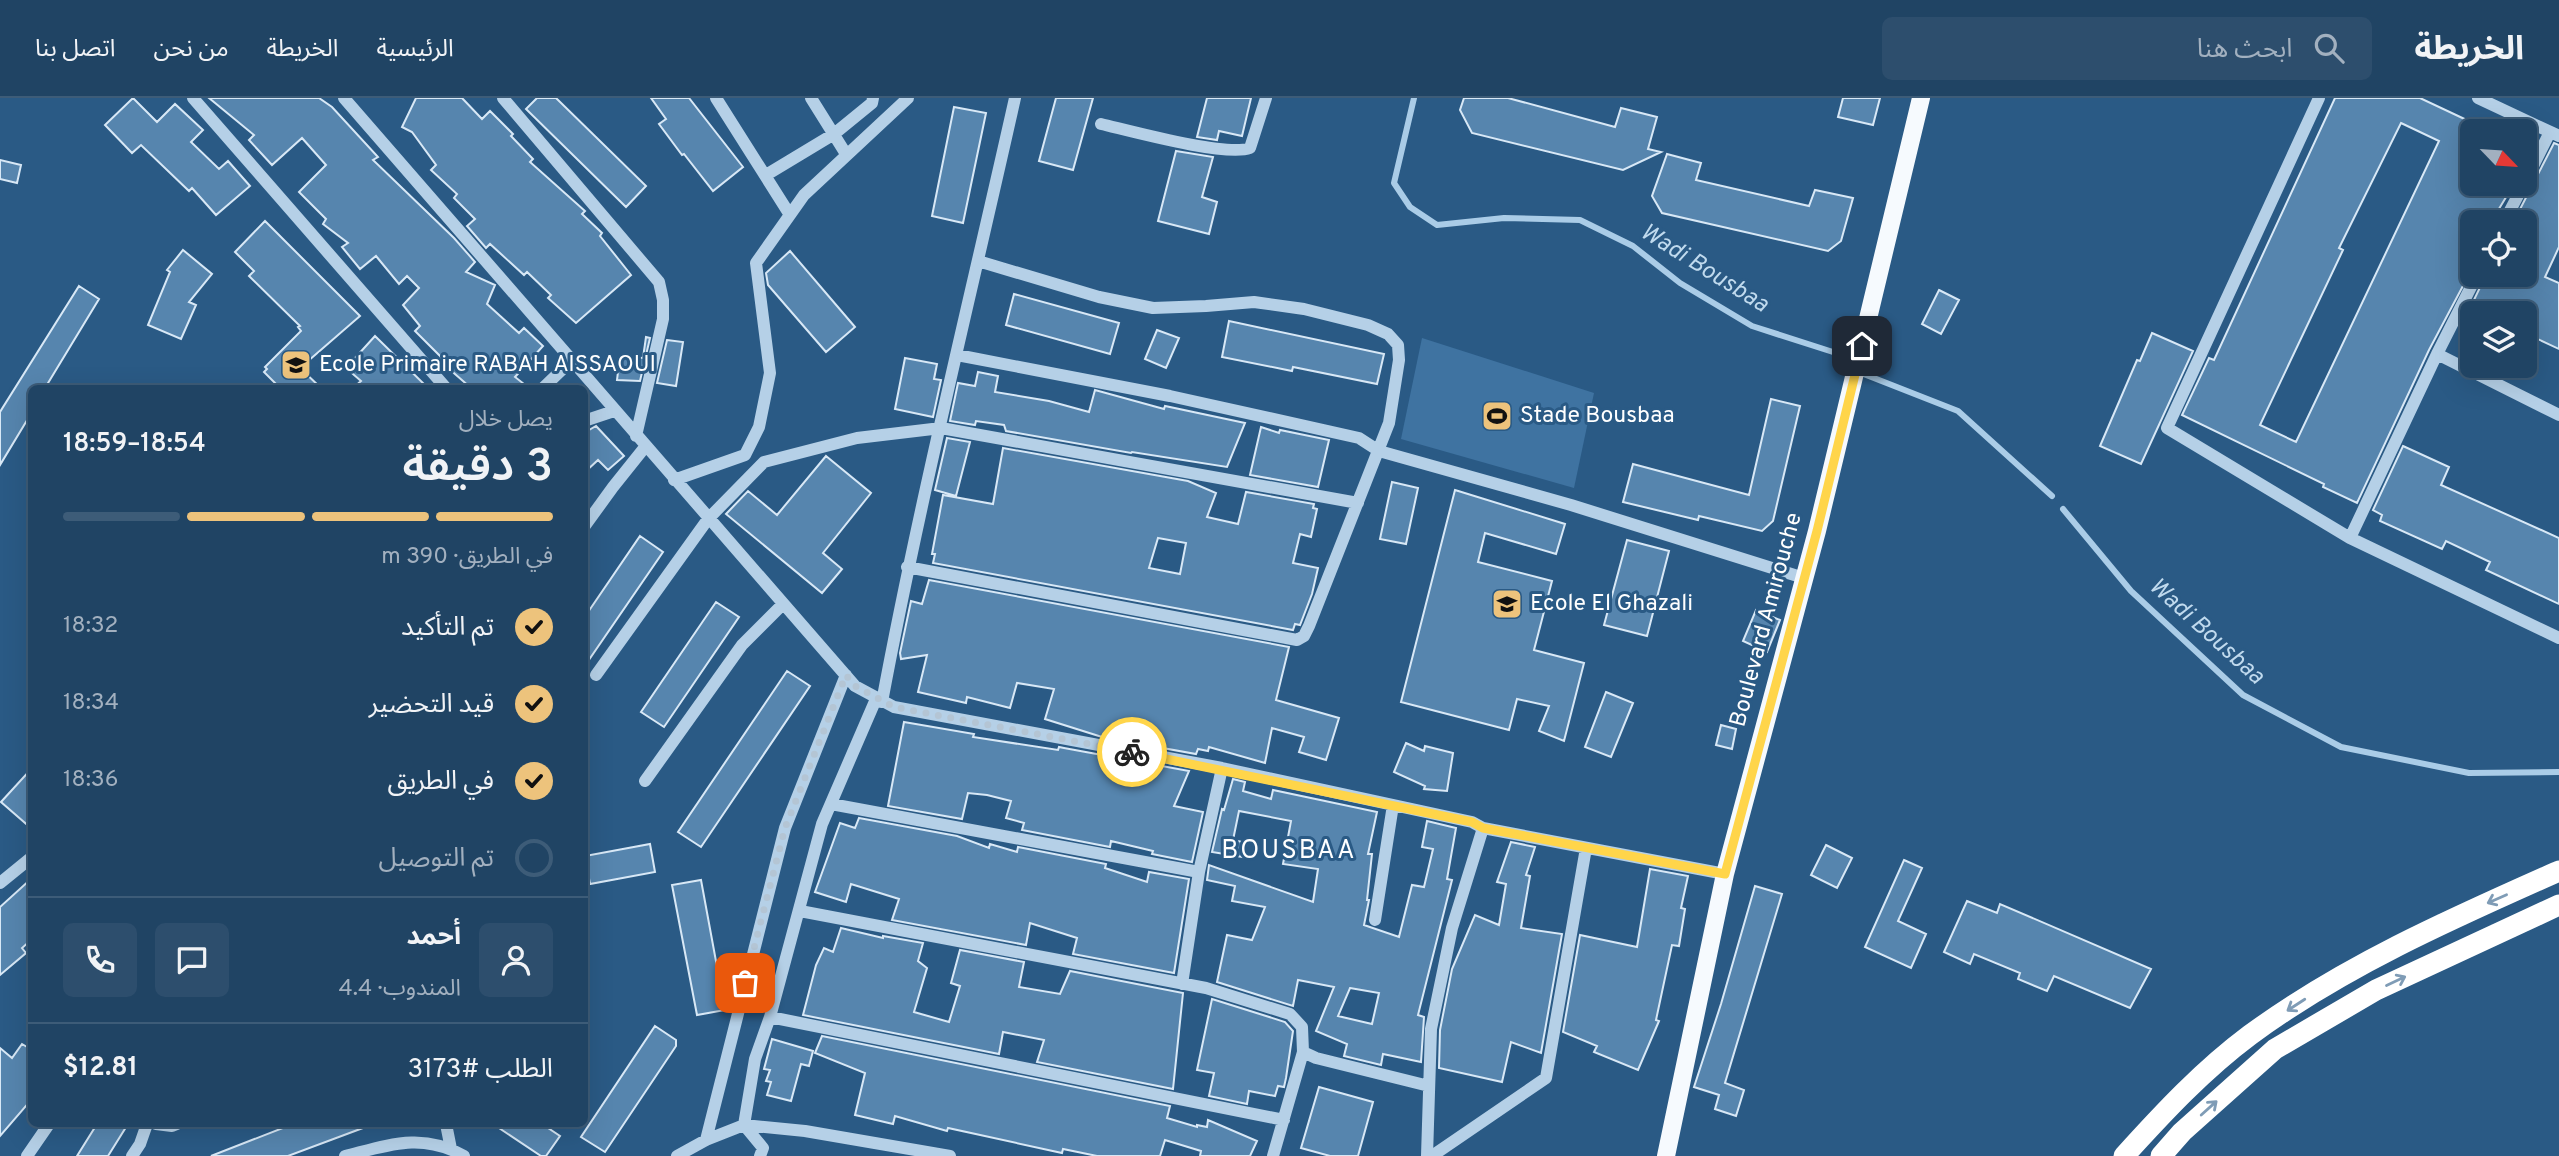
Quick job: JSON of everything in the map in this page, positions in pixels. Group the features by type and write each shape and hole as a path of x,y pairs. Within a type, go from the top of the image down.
{"highway":[{"path":"2124,1156 2176,1098 2250,1036 2322,988 2441,923 2559,871"},
{"path":"2161,1156 2182,1132 2275,1049 2376,990 2559,905"}],"main road":[{"name":"Boulevard Amirouche","path":"1666,1156 1725,874 1804,578 1921,98"}],"street":[{"path":"193,98 443,385"},
{"path":"344,98 855,686 879,700 894,707 1222,768 1472,822 1483,828 1725,874"},
{"path":"503,98 659,282 663,319 636,436"},
{"path":"716,98 790,215"},
{"path":"811,98 846,154"},
{"path":"766,175 834,134 872,103 873,98"},
{"path":"674,480 745,455 759,426 770,373 757,263 804,195 893,103 908,98"},
{"path":"760,1156 763,1148 744,1125 755,1059 770,1017 822,824 879,700 1014,98"},
{"path":"1101,124 1220,150 1244,150 1250,148 1254,139 1266,98"},
{"path":"2319,98 2167,428 2350,538 2559,638"},
{"path":"2478,98 2555,134 2538,162"},
{"path":"907,567 1297,640 1304,636 1309,626 1389,423 1399,360 1398,345 1388,334 1368,325 1304,309 1254,302 1153,307 1099,297 978,261"},
{"path":"2350,538 2471,287"},
{"path":"2437,354 2559,415"},
{"path":"957,355 1170,396 1359,438 1379,451 1571,505 1804,578"},
{"path":"546,385 571,361"},
{"path":"588,420 614,411"},
{"path":"596,675 708,519 764,462 857,438 941,428 1358,503"},
{"path":"588,522 645,447"},
{"path":"645,781 742,646 783,604"},
{"path":"706,1140 785,828 846,675"},
{"path":"1182,984 1199,872 1222,768"},
{"path":"831,804 1199,872"},
{"path":"1375,920 1393,805"},
{"path":"1430,1156 1431,1029 1452,928 1483,828"},
{"path":"1430,1156 1546,1078 1587,848"},
{"path":"0,883 28,860"},
{"path":"800,911 1206,988 1290,1014 1302,1027 1303,1052 1273,1156"},
{"path":"770,1017 1283,1120"},
{"path":"1303,1052 1316,1058 1429,1086"},
{"path":"677,1156 706,1140 744,1125 805,1131 950,1156"},
{"path":"27,1156 47,1127"},
{"path":"132,1156 146,1127"},
{"path":"447,1127 451,1149"},
{"path":"345,1156 421,1141 451,1149 464,1156"}],"shaded area":[{"name":"Stade Bousbaa","path":"1422,338 1594,393 1574,488 1401,439"}],"building":[{"path":"133,98 157,122 175,104 203,130 191,142 219,169 228,161 250,186 216,215 192,188 189,191 141,145 132,153 105,125"},
{"path":"209,98 319,98 332,107 378,157 373,160 454,238 475,262 466,272 495,285 487,304 519,333 524,328 543,346 515,377 525,385 468,385 439,360 441,357 415,331 420,326 403,305 419,288 407,276 399,284 376,256 360,269 342,247 348,243 323,224 326,219 299,192 326,165 302,138 272,165 249,140 254,135"},
{"path":"416,98 462,98 482,119 490,111 533,159 530,162 585,211 582,214 602,233 600,236 631,275 576,323 548,298 551,295 527,272 524,275 490,244 486,248 467,226 475,219 454,198 457,194 431,170 436,165 412,132 402,127"},
{"path":"537,98 556,98 646,186 626,207 526,109"},
{"path":"651,98 689,98 743,167 713,191 659,124 666,119"},
{"path":"1056,98 1093,98 1073,170 1039,161"},
{"path":"1207,98 1251,98 1242,136 1219,131 1217,140 1197,137"},
{"path":"1464,98 1508,98 1615,127 1621,108 1657,117 1648,149 1661,152 1623,170 1472,133 1460,110"},
{"path":"1843,98 1880,98 1873,125 1838,117"},
{"path":"2335,98 2420,98 2465,119 2460,119 2460,196 2507,196 2498,210 2460,210 2460,287 2462,287 2429,350 2357,503 2323,487 2324,484 2182,415 2209,358 2214,360","holes":["2401,123 2439,141 2296,442 2260,425 2343,250 2339,248"]},
{"path":"954,107 986,113 963,223 932,216"},
{"path":"2554,143 2559,145 2559,247 2545,277 2559,283 2559,349 2537,339 2537,301 2473,301 2480,287 2537,287 2537,210 2520,210 2527,196 2538,196 2538,174"},
{"path":"1176,151 1213,157 1202,197 1217,202 1209,234 1158,221"},
{"path":"1667,154 1701,163 1696,180 1809,206 1815,190 1853,198 1841,241 1828,251 1662,213 1652,196"},
{"path":"0,160 21,165 17,183 0,179"},
{"path":"265,221 360,316 300,368 318,385 277,385 264,372 267,369 265,367 301,331 298,327 300,326 249,276 254,271 235,252"},
{"path":"183,250 212,274 189,302 196,305 181,339 148,325 170,272 167,270"},
{"path":"790,251 855,327 826,352 768,285 766,273"},
{"path":"79,286 99,299 47,385 28,385 28,419 0,465 0,412"},
{"path":"1939,290 1959,300 1941,334 1922,324"},
{"path":"1014,294 1119,323 1110,354 1006,325"},
{"path":"1229,321 1384,354 1377,384 1293,367 1292,371 1222,357"},
{"path":"1157,330 1179,338 1166,368 1145,359"},
{"path":"2152,333 2193,351 2141,464 2100,446 2137,360 2140,361"},
{"path":"375,336 425,385 356,385 361,381 346,368"},
{"path":"646,337 650,338 640,381 617,380 620,356 643,358"},
{"path":"667,340 683,342 676,386 657,383"},
{"path":"905,358 937,364 934,379 941,380 933,417 895,409"},
{"path":"978,372 998,376 995,392 1049,401 1089,412 1095,390 1164,409 1165,406 1245,423 1227,467 1006,431 1004,425 976,421 975,425 950,421 958,383 975,386"},
{"path":"1771,399 1800,406 1773,521 1762,531 1699,516 1698,520 1623,502 1633,464 1749,495"},
{"path":"596,426 624,456 608,470 598,460 588,469 588,431"},
{"path":"1261,427 1279,433 1280,430 1329,440 1318,487 1250,475"},
{"path":"947,438 970,442 956,496 935,490"},
{"path":"2403,446 2449,467 2441,485 2559,538 2559,604 2486,570 2490,562 2446,541 2442,549 2380,521 2382,515 2373,510"},
{"path":"1003,448 1188,481 1216,493 1207,517 1238,524 1246,492 1314,504 1313,508 1317,509 1311,537 1300,534 1293,563 1318,568 1312,594 1300,625 1295,624 1293,630 933,563 935,554 932,554 943,495 993,504","holes":["1158,538 1186,543 1180,574 1149,568"]},
{"path":"826,456 871,493 823,553 842,569 822,593 726,514 748,491 777,515"},
{"path":"1392,482 1418,488 1406,544 1380,539"},
{"path":"1455,490 1565,524 1556,554 1485,533 1478,562 1552,581 1534,650 1584,663 1564,741 1539,731 1549,706 1517,699 1509,730 1401,702"},
{"path":"640,536 663,552 588,661 588,612"},
{"path":"1627,540 1669,551 1647,636 1604,625"},
{"path":"929,580 1289,647 1276,700 1339,718 1326,760 1299,752 1304,737 1272,728 1265,763 1209,747 1208,751 1198,749 1196,754 1102,737 1045,719 1054,689 1017,683 1010,708 967,697 966,703 918,692 927,655 901,659 900,653 911,601 922,604"},
{"path":"716,602 739,617 664,727 641,712"},
{"path":"1756,610 1780,620 1767,652 1743,641"},
{"path":"787,671 810,686 701,847 678,832"},
{"path":"1606,692 1633,703 1611,757 1585,747"},
{"path":"904,722 974,734 973,737 1058,750 1059,747 1189,771 1174,806 1203,812 1192,862 1152,854 1153,851 1111,841 1110,847 1022,830 1024,823 1006,818 1011,801 987,795 968,793 962,819 888,806"},
{"path":"1721,725 1736,729 1732,749 1716,745"},
{"path":"1406,743 1424,751 1425,746 1453,753 1447,791 1424,789 1425,786 1394,772"},
{"path":"28,772 28,826 1,802"},
{"path":"1233,779 1245,782 1243,791 1271,799 1273,790 1377,812 1368,854 1372,854 1369,900 1364,925 1399,937 1412,885 1424,887 1433,849 1422,847 1427,821 1456,828 1447,879 1452,880 1418,1015 1424,1017 1421,1062 1383,1054 1381,1065 1344,1056 1347,1044 1316,1031 1334,987 1298,980 1293,1006 1217,982 1227,935 1252,940 1265,907 1232,901 1235,886 1207,880 1209,865 1313,902 1318,869 1283,864 1291,821 1239,811 1233,840 1247,843 1243,857 1212,852 1222,809 1224,810","holes":["1350,988 1379,993 1372,1024 1338,1016"]},
{"path":"859,818 957,836 989,848 990,844 1017,852 1018,847 1106,864 1105,868 1147,882 1149,872 1189,879 1174,973 1073,954 1077,938 1030,923 1026,945 892,920 899,899 851,884 846,902 815,892 840,823 855,828"},
{"path":"1511,842 1535,847 1526,875 1530,876 1521,928 1562,934 1541,1053 1511,1042 1502,1082 1439,1068 1440,1030 1452,969 1475,915 1499,925 1506,884 1497,882"},
{"path":"650,844 655,872 590,884 588,855"},
{"path":"1826,845 1852,858 1837,888 1811,875"},
{"path":"1904,860 1922,868 1898,921 1926,934 1911,968 1865,947"},
{"path":"1650,869 1688,876 1681,908 1685,909 1679,946 1672,945 1656,1020 1659,1021 1638,1070 1594,1052 1597,1046 1563,1032 1580,935 1637,947"},
{"path":"701,880 725,1010 697,1015 672,885"},
{"path":"28,882 28,943 22,948 26,953 0,975 0,907"},
{"path":"1755,886 1782,894 1725,1083 1744,1090 1736,1116 1715,1109 1719,1095 1694,1087"},
{"path":"1967,901 1997,913 2000,904 2151,969 2130,1008 2054,976 2047,991 2018,979 2020,973 1974,954 1970,964 1944,952"},
{"path":"841,928 883,938 923,943 918,961 927,968 914,1012 949,1022 960,986 951,983 960,950 1024,962 1019,987 1060,994 1070,971 1183,993 1173,1089 1037,1062 1044,1040 1003,1032 999,1054 803,1015 816,965 824,948 833,952"},
{"path":"1212,999 1285,1022 1293,1031 1284,1087 1278,1086 1275,1096 1249,1091 1247,1104 1209,1096 1214,1073 1197,1070"},
{"path":"655,1026 676,1040 676,1046 605,1152 581,1137"},
{"path":"822,1036 1170,1106 1167,1118 1197,1127 1207,1127 1208,1120 1257,1141 1250,1156 1200,1156 1201,1151 1165,1140 1160,1156 1097,1156 1063,1149 1062,1153 948,1128 947,1131 895,1116 893,1124 855,1115 865,1073 815,1053"},
{"path":"772,1039 813,1051 809,1066 801,1064 791,1101 767,1095 771,1082 766,1081 770,1070 764,1069"},
{"path":"22,1044 28,1048 28,1104 0,1136 0,1048 12,1058"},
{"path":"1319,1087 1373,1102 1358,1156 1330,1156 1301,1148"},
{"path":"95,1127 126,1127 108,1156 77,1156"},
{"path":"285,1127 366,1127 288,1156 211,1156"},
{"path":"498,1127 546,1127 560,1136 546,1156 541,1156"}],"waterway":[{"name":"Wadi Bousbaa","path":"1414,98 1394,183 1410,207 1437,225 1504,218 1580,220 1633,246 1680,283 1752,326 1833,352 1856,371 1958,411 2052,496"},
{"name":"Wadi Bousbaa","path":"2063,509 2131,591 2243,695 2341,747 2469,773 2559,772"}],"way so far":[{"path":"745,983 785,828 846,675 855,686 894,707 1132,752"}],"place":[{"name":"Ecole Primaire RABAH AISSAOUI","path":"296,365"},
{"name":"Stade Bousbaa","path":"1497,416"},
{"name":"Ecole El Ghazali","path":"1507,604"}],"district":[{"name":"BOUSBAA","path":"1289,851"}],"route":[{"path":"1132,752 1222,768 1472,822 1483,828 1725,874 1817,531 1862,346"}]}
